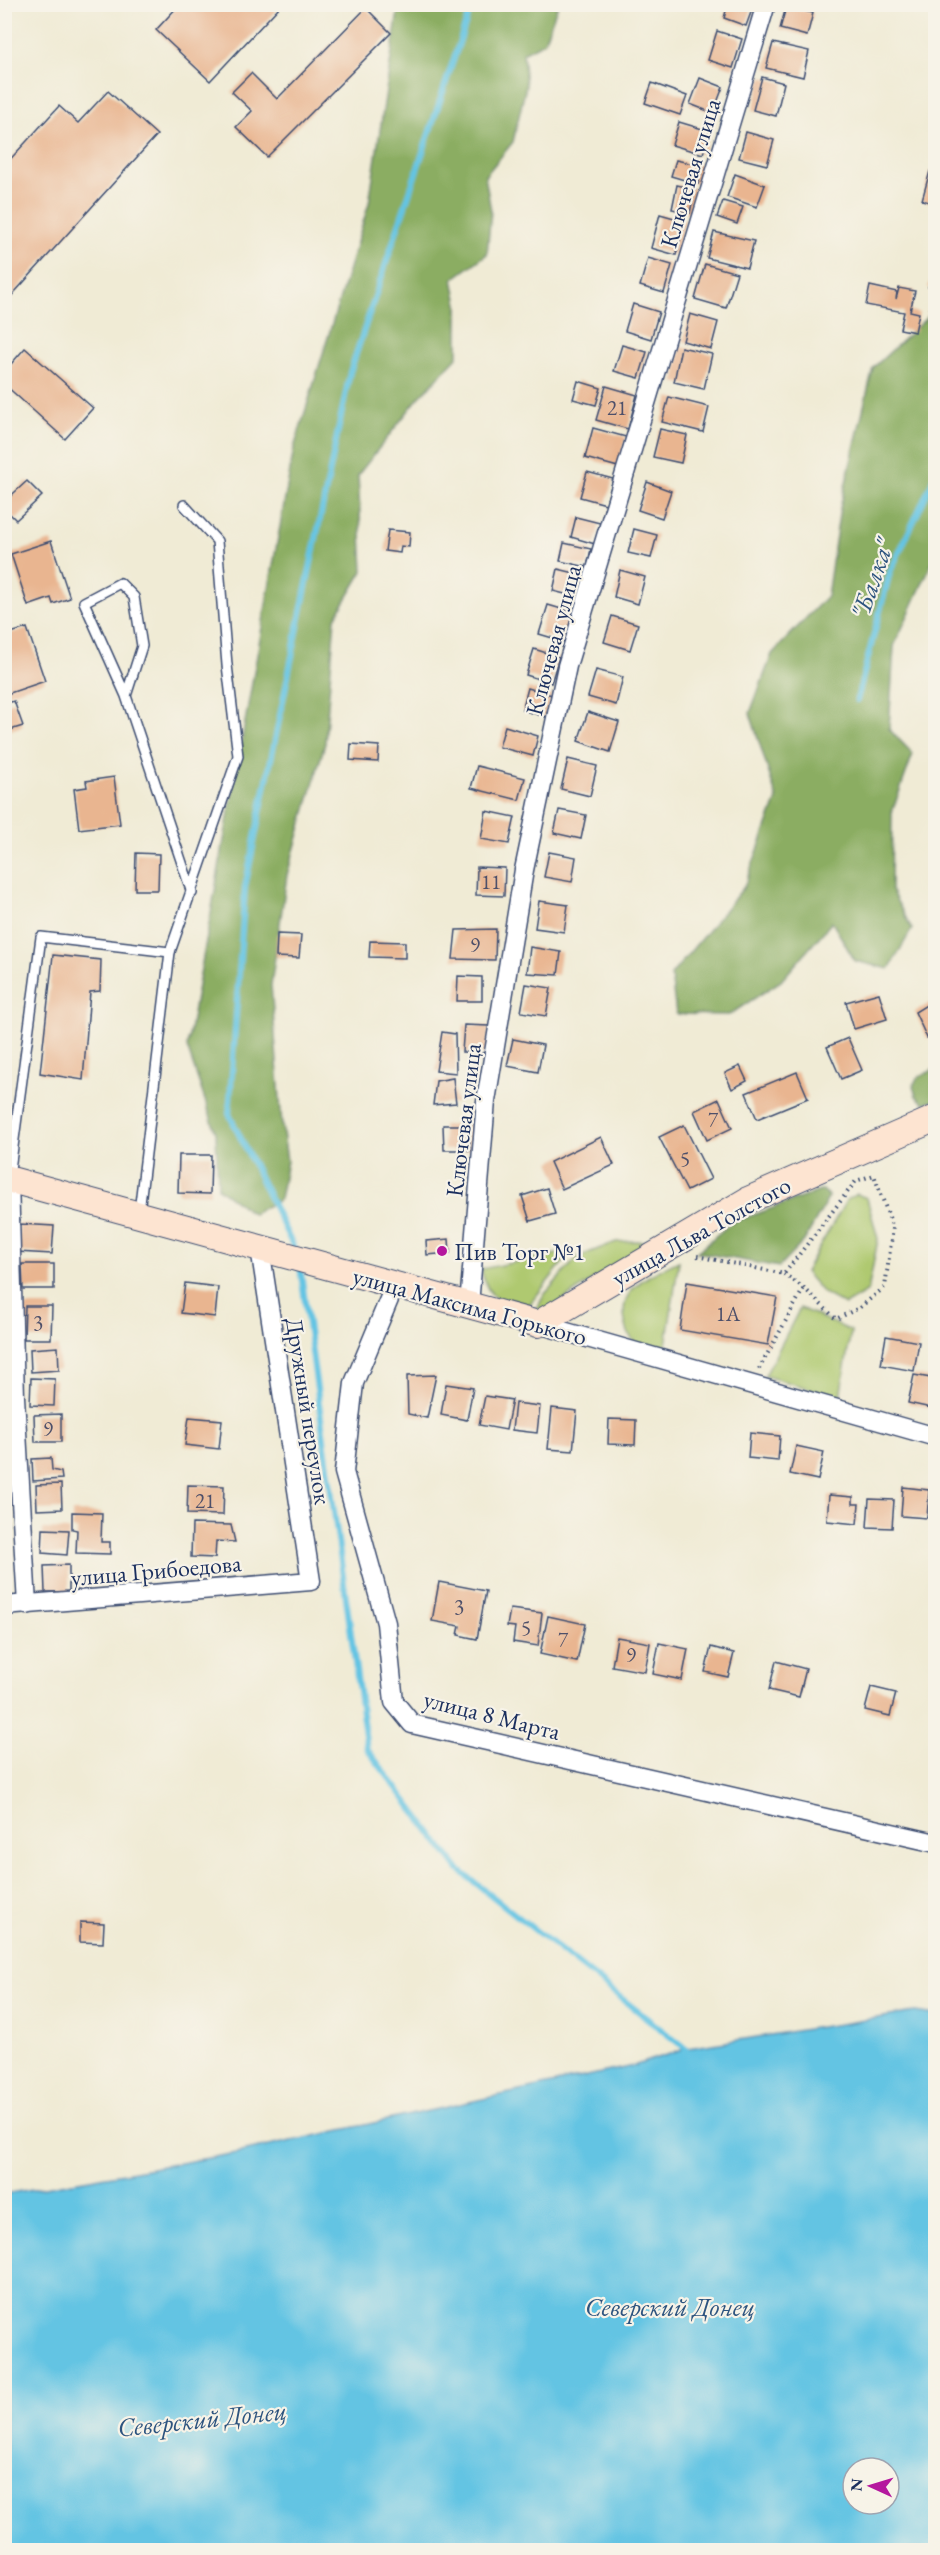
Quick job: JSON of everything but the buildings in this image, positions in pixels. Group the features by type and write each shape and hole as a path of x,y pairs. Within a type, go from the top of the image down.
{"street":[{"name":"Ключевая улица","path":"469,1305 486,1101 524,870 567,666 766,4"},
{"name":"улица Льва Толстого","path":"538,1324 748,1200 936,1118"},
{"name":"улица Максима Горького","path":"7,1178 538,1324 936,1437"},
{"path":"7,1178 10,1397 27,1605"},
{"name":"Дружный переулок","path":"260,1248 311,1581"},
{"name":"улица 8 Марта","path":"395,1286 354,1383 344,1472 386,1623 394,1702 412,1724 936,1842"},
{"name":"улица Грибоедова","path":"4,1606 311,1581"}],"lane":[{"path":"139,1215 171,952 238,756 216,541 184,505"},
{"path":"126,696 142,646 134,597 120,583 84,602 126,696 192,894"},
{"path":"7,1178 41,937 171,952"}],"path":[{"path":"664,1250 784,1274 804,1288 836,1319 859,1308 885,1287 892,1228 874,1175 856,1181 784,1274"},
{"path":"751,1385 804,1288"}],"green space":[{"path":"399,5 558,5 544,42 523,53 526,86 513,142 485,176 491,211 487,254 453,279 458,304 458,356 416,401 358,475 363,571 335,618 325,743 287,875 271,985 287,1161 280,1199 253,1214 218,1188 216,1133 187,1047 294,448 369,203"},
{"path":"935,310 935,556 894,646 889,729 913,754 892,812 891,890 912,929 889,969 855,961 832,922 781,981 729,1015 676,1014 671,975 744,887 777,799 750,713 772,654 827,596 840,508 873,368"},
{"path":"935,1069 935,1101 924,1103 916,1096 913,1086 917,1078"},
{"path":"823,1190 829,1197 804,1241 779,1267 697,1252 731,1223"},
{"path":"856,1194 867,1198 878,1239 868,1291 845,1305 823,1293 805,1272 846,1201"},
{"path":"616,1242 651,1242 538,1316 538,1307 544,1295 578,1257"},
{"path":"572,1251 529,1305 509,1303 496,1298 487,1288 481,1269"},
{"path":"679,1261 665,1351 642,1348 631,1338 625,1324 626,1301 633,1288 639,1283"},
{"path":"800,1308 851,1331 840,1397 765,1376"}],"water":[{"name":"Северский Донец","path":"915,2012 936,2015 935,2550 5,2550 5,2194 237,2153 633,2066 688,2048"}],"waterway":[{"path":"294,1248 229,1114 245,887 350,372 472,4"},
{"name":"\"Балка\"","path":"857,700 890,572 936,474"},
{"path":"300,1266 367,1749 459,1870 691,2053"}],"place":[{"name":"Пив Торг №1","path":"442,1251"}]}
